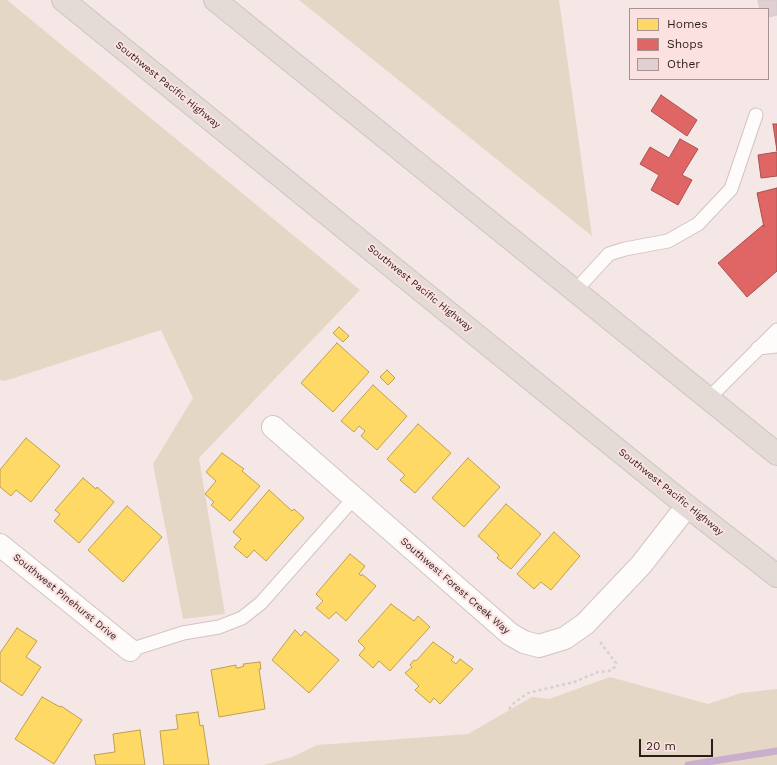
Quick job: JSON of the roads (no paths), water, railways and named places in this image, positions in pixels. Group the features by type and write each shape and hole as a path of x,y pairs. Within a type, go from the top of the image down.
{"highway":[{"name":"Southwest Pacific Highway","path":"63,0 687,506 777,576"},
{"path":"215,0 777,454"}],"street":[{"name":"Southwest Forest Creek Way","path":"273,427 510,634 524,642 539,646 565,638 584,624 641,565 687,506"},
{"name":"Southwest Pinehurst Drive","path":"0,545 130,650"}],"lane":[{"path":"575,291 609,254 625,249 668,241 698,224 731,188 756,115"},
{"path":"709,398 777,330"},
{"path":"758,348 777,346"},
{"path":"130,650 183,633 219,627 242,618 262,603 354,498"}],"waterway":[{"path":"688,765 777,751"}]}
